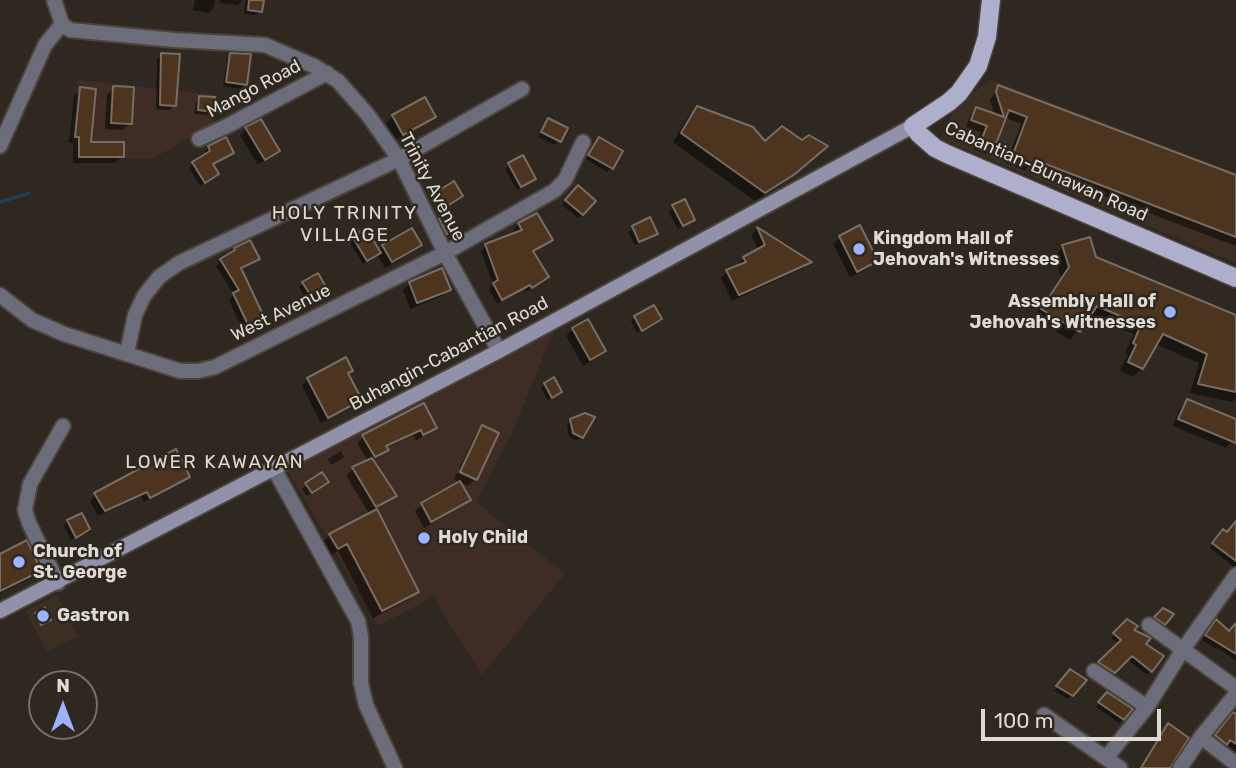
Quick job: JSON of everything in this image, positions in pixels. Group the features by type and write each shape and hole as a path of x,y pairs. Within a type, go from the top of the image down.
{"main road":[{"name":"Cabantian-Bunawan Road","path":"991,0 987,37 978,66 959,93 913,126 926,142 947,154 1236,278"},
{"name":"Buhangin-Cabantian Road","path":"0,611 499,351 913,126"}],"street":[{"path":"0,146 49,38 62,24 54,0"},
{"name":"Trinity Avenue","path":"62,24 70,30 80,32 265,45 327,72 348,90 399,159 445,253 499,351"},
{"name":"Mango Road","path":"198,139 228,126 327,72"},
{"path":"127,353 135,315 144,296 159,277 179,263 399,159 522,89"},
{"name":"West Avenue","path":"0,295 32,320 64,334 180,371 215,367 445,253 554,191 565,180 583,142"},
{"path":"58,583 25,510 30,484 63,426"},
{"path":"273,467 358,621 366,705 395,768"},
{"path":"1106,758 1147,706 1236,575"},
{"path":"1149,625 1236,688"},
{"path":"1094,671 1147,706"},
{"path":"1180,768 1236,694"},
{"path":"1044,715 1120,768"},
{"path":"1201,737 1236,764"}],"shaded area":[{"path":"989,79 1236,173 1236,263 941,139 952,112"},
{"path":"78,80 218,95 213,124 152,159 75,158 71,134"},
{"name":"Holy Child","path":"554,331 511,435 476,502 565,574 482,675 433,597 379,626 287,470"},
{"path":"57,595 78,636 47,652 25,611"}],"building":[{"path":"249,0 264,0 262,12 248,10"},
{"path":"161,53 180,54 176,106 160,105"},
{"path":"230,53 251,54 247,85 226,82"},
{"path":"998,85 1236,175 1236,237 1035,160 1033,165 1012,157 1027,117 1009,110 994,149 980,143 987,126 971,120 976,107 1004,117 996,92"},
{"path":"113,86 134,87 132,124 111,123"},
{"path":"80,87 96,89 91,142 124,142 124,157 79,157 79,137 75,137"},
{"path":"199,96 215,97 214,112 198,110"},
{"path":"425,97 436,117 403,135 392,115"},
{"path":"697,106 753,127 765,141 782,126 802,140 809,135 828,146 795,174 765,193 681,133"},
{"path":"548,118 568,128 561,142 541,132"},
{"path":"261,119 280,151 265,160 245,127"},
{"path":"226,137 234,153 213,164 219,174 205,183 192,162 210,151 208,146"},
{"path":"599,137 623,151 613,169 588,155"},
{"path":"523,155 536,179 521,187 508,163"},
{"path":"454,181 463,196 447,206 438,191"},
{"path":"578,185 596,201 583,215 565,200"},
{"path":"685,199 695,220 683,226 672,205"},
{"path":"537,213 553,240 533,251 549,277 532,288 530,285 502,300 493,283 498,280 485,244 522,230 518,223"},
{"path":"449,214 457,229 447,234 439,219"},
{"path":"650,217 658,234 639,242 632,226"},
{"name":"Kingdom Hall of Jehovah's Witnesses","path":"860,225 878,261 857,272 839,236"},
{"path":"757,227 812,262 739,295 726,270 746,262 743,257 765,245"},
{"path":"366,228 381,253 367,261 352,236"},
{"path":"412,228 422,245 392,262 382,245"},
{"name":"Assembly Hall of Jehovah's Witnesses","path":"1090,237 1096,257 1236,315 1236,392 1198,384 1207,354 1163,334 1143,369 1128,362 1141,325 1097,306 1080,332 1041,309 1069,267 1062,245"},
{"path":"250,240 260,259 241,268 265,319 249,327 233,293 239,290 220,259"},
{"path":"442,268 451,290 417,303 409,282"},
{"path":"318,273 326,287 311,296 302,282"},
{"path":"654,305 662,319 642,331 634,316"},
{"path":"588,319 606,351 590,360 572,328"},
{"path":"346,357 353,371 348,373 362,400 328,418 307,378"},
{"path":"554,377 562,392 552,398 544,383"},
{"path":"1187,399 1236,419 1236,443 1178,419"},
{"path":"424,403 437,428 423,435 421,430 386,446 389,450 375,457 362,435"},
{"path":"585,413 595,417 583,438 573,433 570,419"},
{"path":"482,425 499,433 477,480 460,472"},
{"path":"176,449 190,477 150,498 147,492 105,511 94,493"},
{"path":"372,458 397,496 376,507 352,467"},
{"path":"322,472 329,482 312,493 305,483"},
{"path":"460,481 471,500 431,522 421,503"},
{"path":"377,509 419,592 382,611 347,544 338,549 329,534"},
{"path":"82,513 90,529 76,538 67,520"},
{"path":"1236,521 1236,561 1212,543 1223,529 1227,532"},
{"name":"Church of St. George","path":"27,540 41,571 0,591 0,554"},
{"name":"Gastron","path":"45,608 51,620 41,625 35,613"},
{"path":"1163,608 1174,614 1165,625 1154,617"},
{"path":"1127,619 1138,626 1134,630 1151,638 1146,644 1164,656 1152,672 1132,656 1115,673 1098,662 1121,640 1113,633"},
{"path":"1216,619 1229,631 1236,623 1236,654 1205,635"},
{"path":"1070,669 1087,680 1073,696 1056,686"},
{"path":"1107,692 1133,709 1124,720 1098,702"},
{"path":"1233,712 1236,714 1236,744 1230,740 1227,745 1215,735"},
{"path":"1168,723 1189,738 1170,768 1141,768"}],"waterway":[{"path":"0,202 29,193"}],"place":[{"name":"Kingdom Hall of Jehovah's Witnesses","path":"859,249"},
{"name":"Assembly Hall of Jehovah's Witnesses","path":"1170,312"},
{"name":"Holy Child","path":"424,538"},
{"name":"Church of St. George","path":"19,562"},
{"name":"Gastron","path":"43,616"}],"district":[{"name":"HOLY TRINITY VILLAGE","path":"345,225"},
{"name":"LOWER KAWAYAN","path":"215,463"}]}
